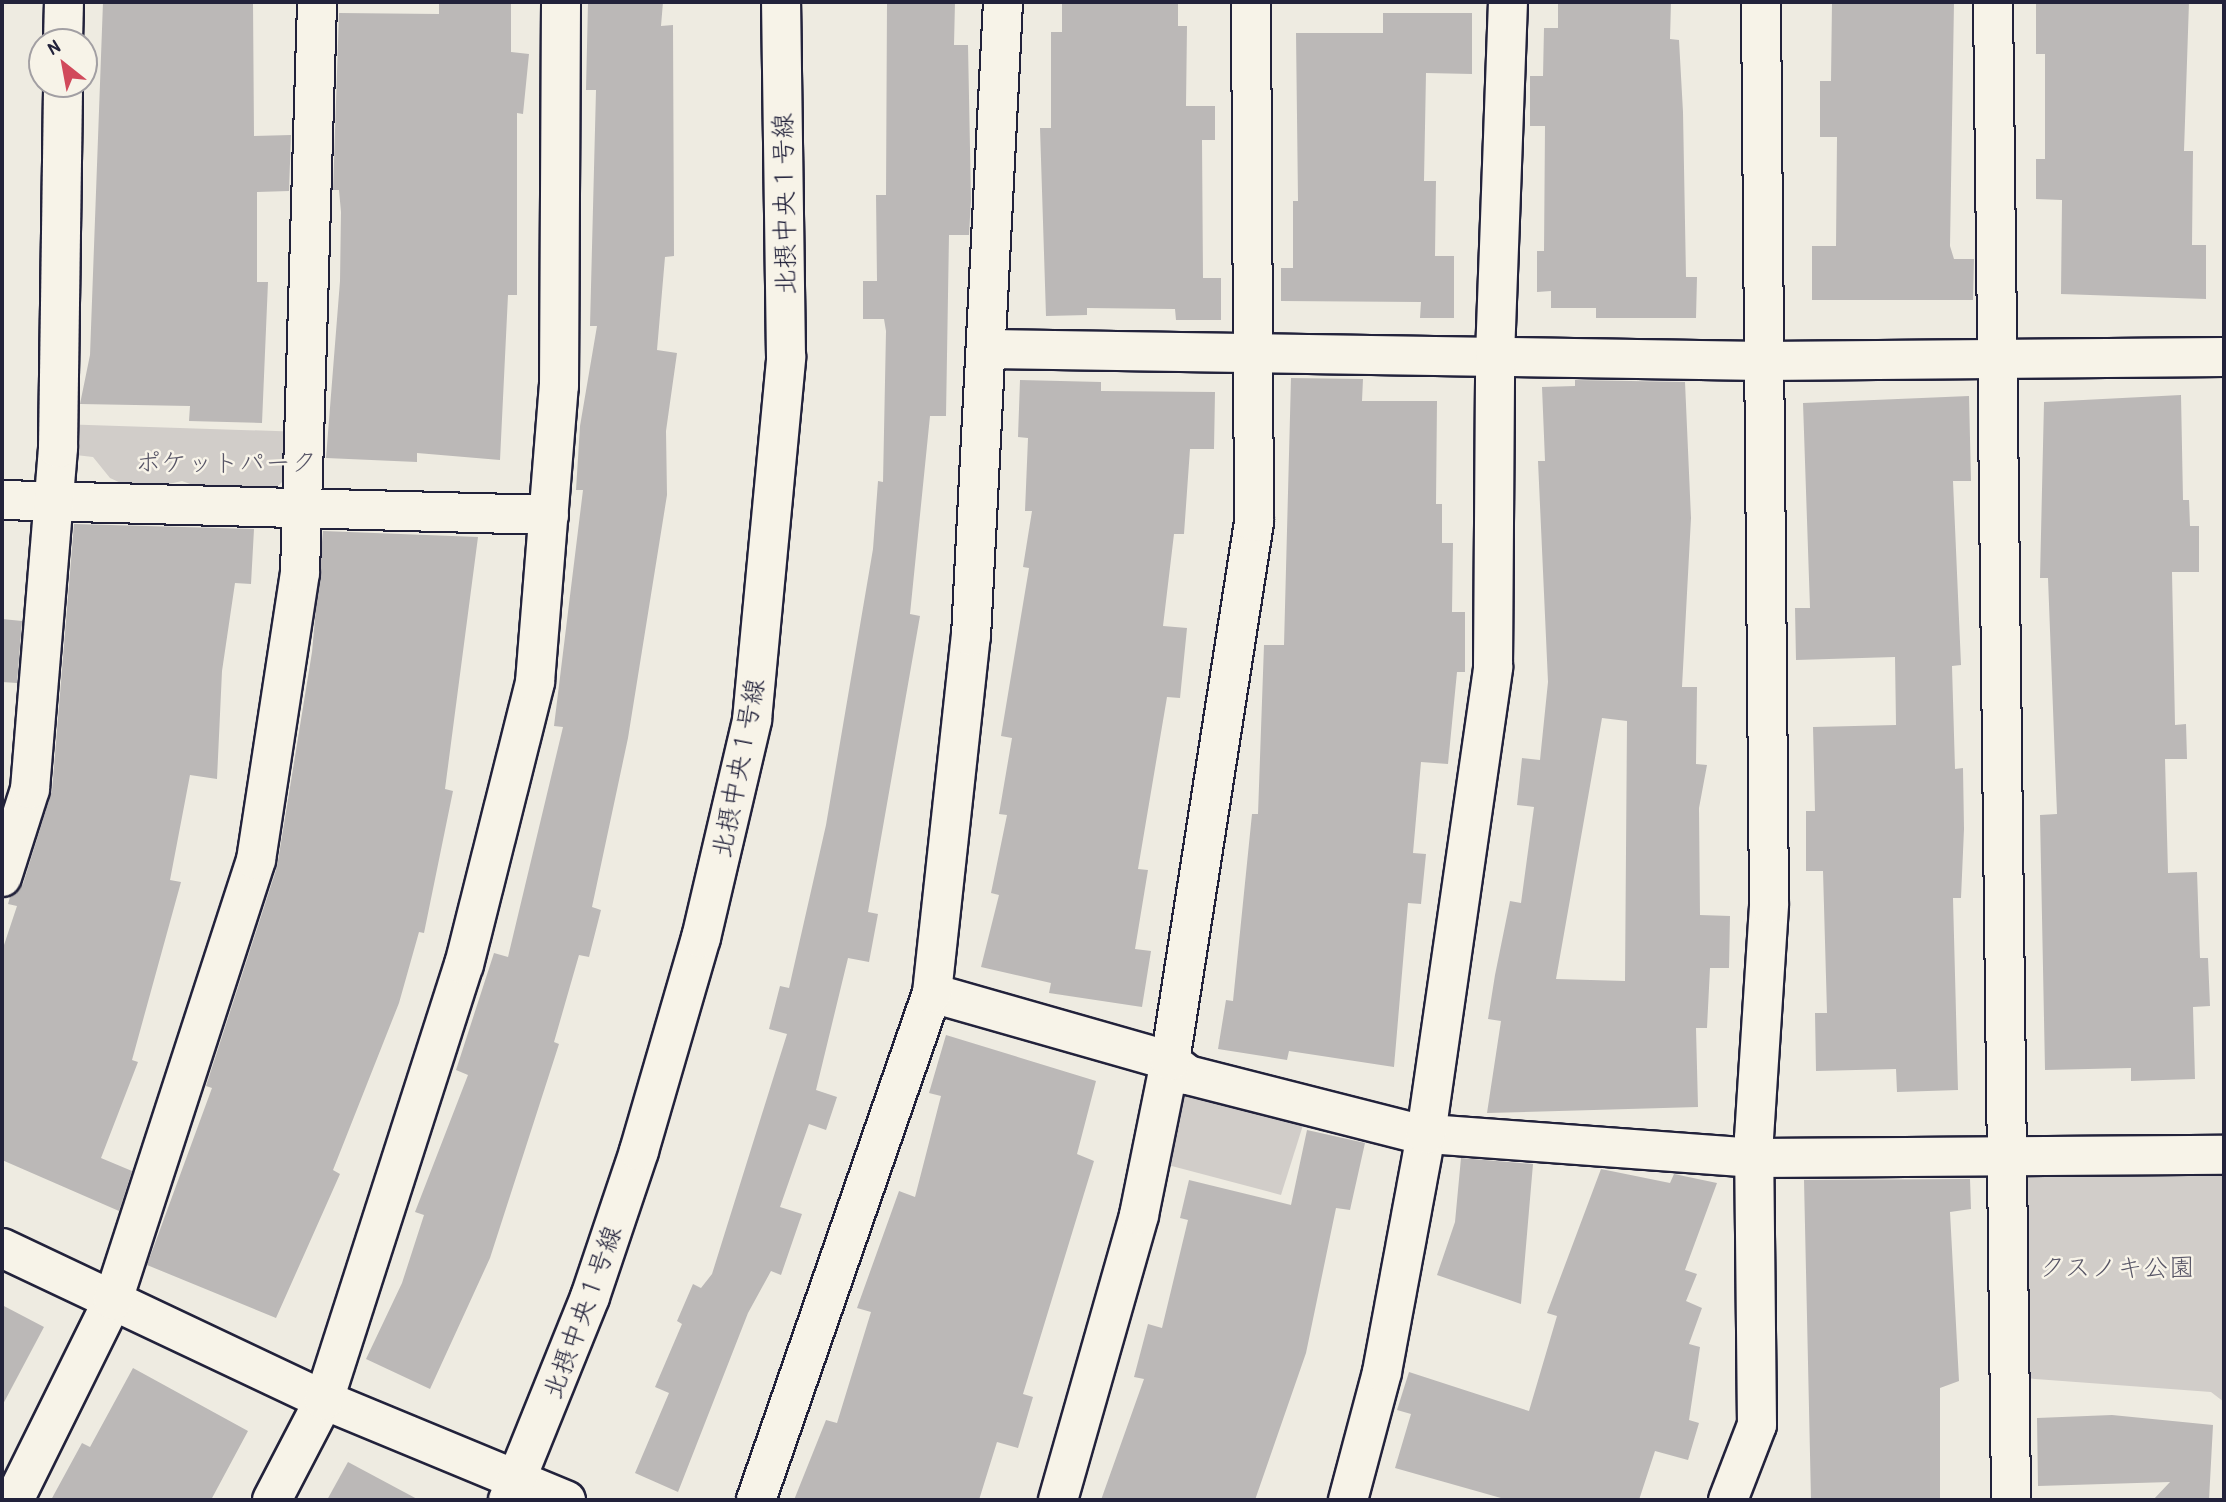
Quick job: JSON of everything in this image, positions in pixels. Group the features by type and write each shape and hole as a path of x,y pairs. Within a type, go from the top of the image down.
{"street":[{"path":"63,28 64,2"},
{"path":"14,1500 113,1300 256,860 300,573 317,2"},
{"path":"272,1500 324,1400 471,938 535,682 559,386 561,2"},
{"name":"北摂中央１号線","path":"513,1491 639,1151 701,938 752,720 786,357 781,2"},
{"path":"756,1500 932,993 971,636 990,349 1003,2"},
{"path":"1058,1500 1139,1215 1170,1061 1254,522 1251,2"},
{"path":"1348,1500 1382,1372 1426,1134 1493,667 1495,356 1508,2"},
{"path":"1728,1500 1757,1425 1755,1158 1769,903 1761,2"},
{"path":"1993,2 2000,357 2011,1500"},
{"path":"2,877 30,789 54,501 63,98"},
{"path":"990,349 1763,361 2224,357"},
{"path":"2,500 302,505 549,514"},
{"path":"932,993 1170,1061 1188,1075 1426,1134 1755,1158 2224,1155"},
{"path":"2,1248 513,1491 566,1500"}],"green space":[{"name":"ポケットパーク","path":"58,424 304,432 303,461 272,492 220,495 182,481 138,491 110,478 93,457 58,453"},
{"path":"1159,1091 1309,1106 1281,1195 1149,1160"},
{"name":"クスノキ公園","path":"2224,1156 2224,1402 2211,1392 2010,1377 2008,1157"}],"building":[{"path":"103,2 253,2 254,136 291,135 289,191 257,192 257,282 268,282 262,423 189,421 190,406 80,404 90,355"},
{"path":"439,2 511,2 511,52 529,54 523,114 517,113 517,295 508,295 500,460 417,453 417,462 326,458 340,281 341,212 339,190 333,190 339,13 439,14"},
{"path":"588,2 663,2 661,26 673,25 674,256 665,257 657,350 677,353 666,431 667,495 628,738 592,907 601,910 589,957 579,955 554,1042 559,1044 490,1258 430,1389 366,1359 402,1283 424,1215 415,1212 468,1075 456,1070 494,953 508,957 563,727 554,726 583,490 576,490 580,426 597,326 590,326 596,90 586,90"},
{"path":"887,2 955,2 954,45 968,45 971,200 969,235 949,235 946,416 930,416 910,614 920,616 868,912 878,914 869,962 848,958 816,1090 837,1097 826,1130 809,1124 780,1207 802,1214 781,1275 771,1271 748,1313 678,1492 635,1473 669,1393 655,1387 682,1324 677,1321 693,1284 701,1288 712,1274 787,1034 769,1029 780,986 789,988 826,825 873,549 878,481 883,482 886,331 884,319 863,319 863,281 877,281 876,195 886,195"},
{"path":"1062,2 1178,2 1178,26 1187,26 1186,106 1215,106 1215,140 1202,140 1203,278 1221,278 1221,320 1176,320 1175,309 1087,308 1087,315 1046,316 1040,128 1051,128 1051,32 1062,32"},
{"path":"1558,2 1671,2 1670,39 1679,40 1683,112 1686,277 1697,277 1696,318 1596,318 1596,308 1551,308 1551,291 1537,292 1537,251 1544,251 1545,126 1530,126 1530,76 1543,76 1544,28 1558,28"},
{"path":"1832,2 1954,2 1950,246 1954,259 1974,259 1973,300 1812,300 1812,246 1836,246 1837,137 1820,137 1820,81 1831,81"},
{"path":"2189,2 2184,151 2193,151 2192,245 2206,245 2206,299 2061,294 2062,200 2036,199 2036,159 2045,159 2045,54 2036,54 2036,3"},
{"path":"1383,13 1472,13 1472,74 1426,73 1424,181 1436,181 1435,256 1454,256 1454,318 1420,318 1421,302 1281,301 1281,268 1293,268 1293,201 1298,201 1296,33 1383,33"},
{"path":"1291,378 1363,379 1362,401 1437,401 1436,504 1442,504 1442,543 1453,543 1452,612 1465,612 1465,672 1457,672 1448,764 1421,762 1413,853 1426,854 1421,904 1408,903 1394,1067 1289,1051 1287,1060 1218,1049 1226,1000 1233,1001 1252,814 1258,814 1264,645 1284,645"},
{"path":"1020,380 1101,382 1101,391 1215,392 1214,449 1190,449 1184,534 1174,534 1163,626 1187,628 1180,698 1167,697 1138,869 1148,870 1135,949 1151,951 1142,1007 1049,993 1051,983 981,967 999,895 991,893 1007,815 999,814 1012,738 1001,736 1029,568 1023,567 1032,511 1025,511 1028,438 1018,437"},
{"path":"1575,380 1685,382 1691,518 1682,687 1697,687 1696,764 1707,765 1699,808 1700,915 1730,916 1729,968 1710,968 1707,1028 1696,1028 1698,1107 1487,1113 1501,1021 1488,1019 1510,901 1521,903 1534,807 1517,805 1522,758 1540,760 1548,682 1538,461 1545,461 1542,387 1575,386","holes":["1602,718 1627,721 1625,981 1556,979"]},
{"path":"2181,395 2183,500 2189,500 2190,526 2199,526 2199,572 2172,572 2175,725 2186,724 2187,759 2165,759 2168,873 2197,872 2200,958 2208,958 2210,1006 2193,1007 2195,1079 2131,1081 2131,1068 2045,1070 2040,815 2057,814 2048,578 2040,578 2044,402"},
{"path":"1969,396 1971,481 1953,481 1961,665 1952,666 1955,769 1963,768 1964,829 1961,898 1953,898 1958,1090 1897,1092 1896,1069 1816,1071 1815,1013 1827,1013 1823,871 1806,871 1806,811 1815,811 1813,727 1896,725 1895,657 1796,660 1795,608 1810,608 1803,403"},
{"path":"74,524 254,529 251,584 235,583 222,671 217,779 190,775 170,880 181,882 132,1060 138,1062 101,1158 132,1171 119,1211 2,1160 2,951 17,906 8,904 10,897 23,884 52,791"},
{"path":"323,531 478,537 445,789 453,791 424,933 419,932 399,1003 333,1170 340,1174 276,1318 147,1265 212,1088 206,1086 277,867 312,652"},
{"path":"2,619 22,621 17,683 2,682"},
{"path":"946,1035 1096,1081 1077,1154 1094,1161 1023,1394 1033,1397 1018,1448 997,1442 979,1500 794,1500 826,1420 837,1423 871,1312 857,1308 899,1191 915,1197 941,1096 929,1093"},
{"path":"1307,1130 1365,1143 1350,1210 1336,1208 1306,1353 1255,1500 1101,1500 1144,1379 1134,1377 1148,1324 1162,1328 1188,1220 1180,1218 1189,1180 1291,1205"},
{"path":"1461,1158 1533,1164 1521,1304 1437,1275 1455,1222"},
{"path":"1601,1169 1670,1183 1674,1174 1717,1183 1685,1270 1697,1274 1686,1301 1702,1308 1689,1344 1700,1347 1689,1420 1699,1423 1688,1460 1655,1451 1639,1500 1508,1500 1395,1468 1411,1414 1397,1410 1409,1372 1529,1411 1557,1316 1547,1313"},
{"path":"1970,1179 1971,1209 1950,1212 1959,1381 1940,1388 1940,1500 1811,1500 1804,1180"},
{"path":"2,1305 44,1327 2,1406"},
{"path":"133,1368 248,1431 211,1500 51,1500 82,1443 90,1447"},
{"path":"2112,1415 2213,1425 2209,1500 2153,1500 2170,1482 2038,1486 2037,1418"},
{"path":"348,1462 419,1500 327,1500"}]}
